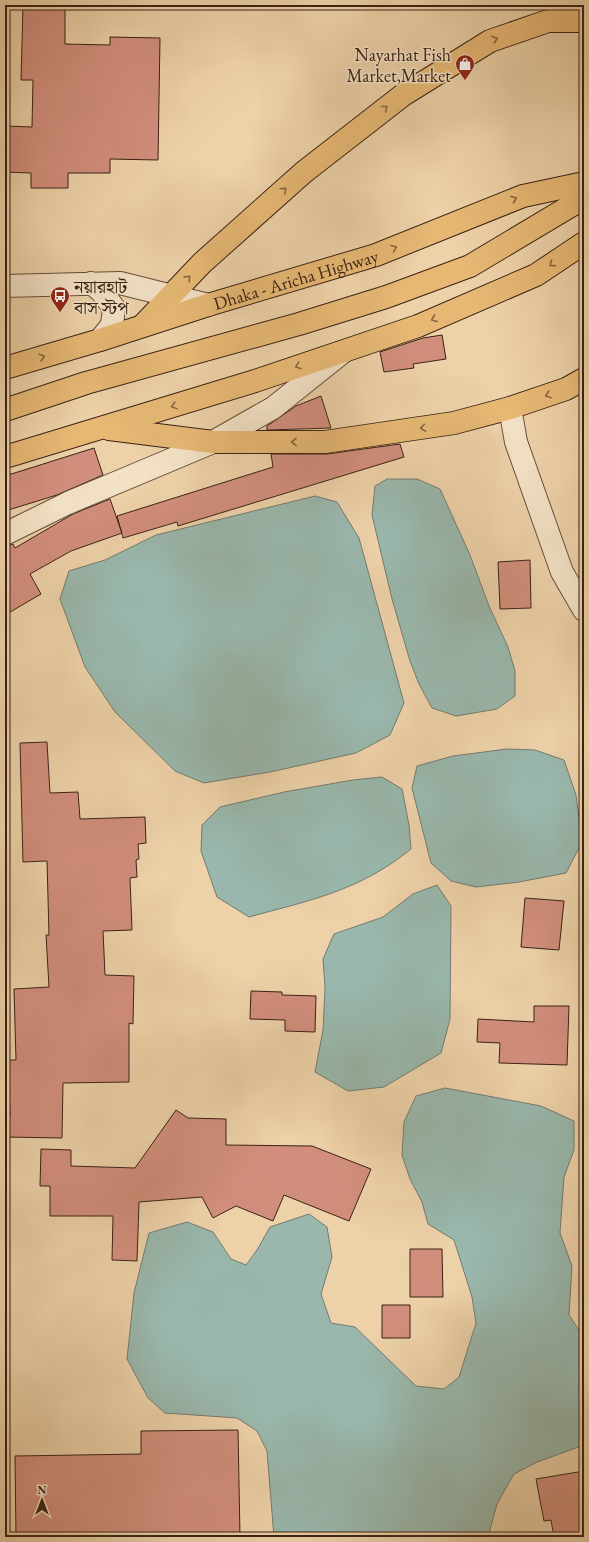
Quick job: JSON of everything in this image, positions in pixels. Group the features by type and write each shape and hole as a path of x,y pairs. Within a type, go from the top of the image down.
{"highway":[{"path":"142,326 202,263 304,172 403,95 490,41 548,21 584,21"},
{"name":"Dhaka - Aricha Highway","path":"5,368 376,255 523,196 584,183"},
{"path":"5,410 86,383 299,324 463,269 584,198"},
{"path":"5,458 255,380 418,326 536,275 584,243"},
{"path":"101,428 213,442 325,442 454,423 510,408 566,389 584,380"}],"street":[{"path":"91,283 109,300 114,308 112,325 100,340"},
{"path":"5,286 120,283 208,305"},
{"path":"5,534 68,503 213,442 273,408 348,348"},
{"path":"510,408 516,442 562,572 584,610"}],"shaded area":[{"path":"387,479 417,479 440,489 470,555 489,606 508,647 515,671 515,696 497,709 456,716 432,708 419,684 410,661 392,599 372,515 375,486"},
{"path":"315,496 337,502 359,538 404,703 390,735 356,753 270,772 204,783 175,771 115,712 85,667 60,599 69,571 105,560 156,535"},
{"path":"507,749 535,750 564,760 576,795 582,842 566,873 519,882 476,887 451,881 431,863 412,788 417,766 453,756"},
{"path":"382,777 402,789 409,825 411,849 392,863 372,875 334,892 249,917 217,897 201,851 202,825 220,807 284,792 353,780"},
{"path":"437,885 451,906 450,1019 441,1053 384,1087 348,1091 315,1072 323,1030 325,988 323,959 334,934 383,917 413,894"},
{"path":"445,1088 541,1106 574,1121 574,1150 564,1177 560,1233 572,1266 569,1315 584,1338 584,1445 537,1462 514,1474 497,1504 488,1537 274,1537 267,1451 257,1431 237,1418 165,1413 148,1398 127,1359 134,1293 149,1233 187,1222 213,1232 231,1259 246,1265 257,1250 270,1227 309,1214 327,1227 332,1257 321,1294 331,1323 355,1327 416,1386 444,1389 459,1377 476,1323 472,1297 454,1240 428,1224 422,1202 410,1179 402,1155 404,1122 416,1096"}],"building":[{"path":"23,5 65,5 65,44 110,45 110,37 160,38 158,160 110,159 110,173 68,173 68,188 31,188 31,173 5,172 5,126 32,127 33,80 21,80"},
{"path":"442,335 446,359 413,364 414,368 384,372 380,352 423,338"},
{"path":"321,396 331,428 267,430 267,426 296,406"},
{"path":"400,444 404,457 178,526 177,522 123,538 117,516 273,467 271,454 327,454"},
{"path":"94,448 103,475 57,495 5,511 5,476"},
{"path":"110,499 122,533 71,551 30,574 41,594 5,615 5,546 13,544 15,548 73,514"},
{"path":"530,560 531,608 500,609 498,562"},
{"path":"47,742 50,793 78,792 80,819 145,817 146,843 138,844 139,859 136,860 137,877 130,878 132,930 103,931 105,975 134,976 133,1024 129,1023 129,1082 63,1083 62,1138 5,1137 5,1117 10,1116 8,1060 16,1060 14,989 49,987 46,935 49,935 47,861 23,862 20,743"},
{"path":"525,898 564,901 559,950 521,947"},
{"path":"251,991 282,992 282,995 316,996 315,1032 285,1031 285,1020 250,1019"},
{"path":"534,1006 569,1006 567,1065 499,1063 500,1043 477,1042 478,1019 534,1022"},
{"path":"176,1110 188,1118 226,1119 226,1145 312,1146 371,1169 349,1221 284,1195 273,1221 236,1206 213,1218 202,1197 139,1202 137,1261 112,1260 113,1216 50,1216 50,1186 40,1186 41,1149 71,1150 71,1166 135,1168"},
{"path":"410,1249 442,1249 443,1297 410,1297"},
{"path":"382,1305 410,1305 410,1338 382,1338"},
{"path":"238,1430 240,1537 16,1537 15,1456 141,1454 141,1431"},
{"path":"584,1471 584,1537 554,1537 551,1520 544,1521 536,1479"}],"place":[{"name":"Nayarhat Fish Market,Market","path":"465,81"},
{"name":"নয়ারহাট বাস স্টপ","path":"60,313"}]}
